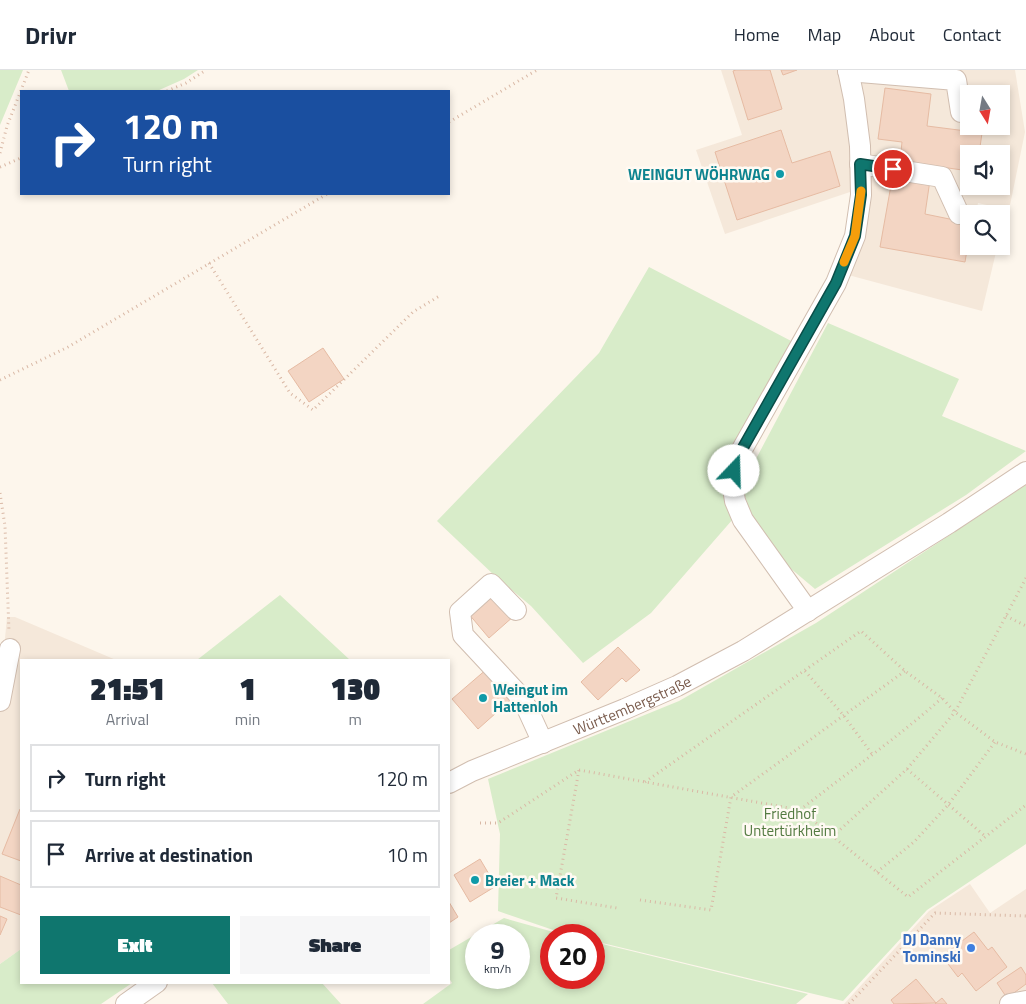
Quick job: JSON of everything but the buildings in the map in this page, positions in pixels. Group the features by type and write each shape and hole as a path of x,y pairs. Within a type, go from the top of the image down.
{"street":[{"path":"808,611 743,520 735,501 732,481 736,460 836,283 855,236 861,195 860,146 848,70 956,80 960,106"},
{"path":"860,164 942,177 959,214"},
{"name":"Württembergstraße","path":"450,783 677,686 743,651 986,500 1026,472"},
{"path":"516,610 491,584 460,612 463,636 516,693 527,708 543,743"},
{"path":"0,701 10,650"},
{"path":"126,1004 154,984"},
{"path":"1010,1004 1026,1002"}],"path":[{"path":"21,90 29,70"},
{"path":"169,90 186,83 206,70"},
{"path":"450,121 537,70"},
{"path":"0,153 7,126 20,93"},
{"path":"0,167 20,158"},
{"path":"0,380 68,347 325,195"},
{"path":"209,263 290,393 313,410 413,312 441,295"},
{"path":"0,493 5,526 10,650"},
{"path":"833,836 907,769 955,712 1026,578"},
{"path":"1006,616 1026,626"},
{"path":"645,782 861,631 905,670 942,698 955,712 995,742 1026,754"},
{"path":"640,900 711,910 731,797 905,670"},
{"path":"805,671 844,716 872,754"},
{"path":"800,810 914,724 942,698"},
{"path":"877,872 914,842 948,805 995,742"},
{"path":"907,769 986,837"},
{"path":"580,770 556,898 617,908"},
{"path":"480,823 498,823 580,770 800,810 908,897 1026,805"},
{"path":"849,1004 935,913 1026,916"}],"shaded area":[{"path":"721,70 1015,70 1025,132 1010,205 978,203 978,205 960,205 960,255 995,255 982,311 852,276 831,273 846,242 853,191 725,234 696,150 742,135"},
{"path":"7,617 15,617 114,659 20,659 20,950 0,964 0,669"},
{"path":"970,884 990,913 1026,889 1026,1004 844,1004 929,911"}],"green space":[{"path":"0,70 23,70 0,125"},
{"path":"61,70 198,70 184,79 159,90 69,90"},
{"path":"649,267 795,343 730,474 733,519 651,613 583,663 531,606 495,576 437,521 599,353"},
{"path":"828,323 959,379 942,416 1026,451 966,495 815,589 770,551 754,524 744,493 748,474"},
{"name":"Friedhof Untertürkheim","path":"1026,485 1026,844 927,910 843,1001 605,944 605,924 540,925 498,911 500,834 488,779 679,701 816,623"},
{"path":"280,595 349,659 198,659"},
{"path":"504,918 525,924 494,924"},
{"path":"530,925 540,928 540,989 605,989 605,945 808,994 796,1004 423,1004 452,983 450,980 450,949 465,941 465,989 530,989"},
{"path":"20,950 20,984 131,984 101,1004 0,1004 0,964"},
{"path":"213,984 323,984 341,1004 228,1004"}],"slow traffic":[{"path":"844,262 855,236 861,191"}],"place":[{"name":"WEINGUT WÖHRWAG","path":"780,174"},
{"name":"Weingut im Hattenloh","path":"483,698"},
{"name":"Breier + Mack","path":"475,880"},
{"name":"DJ Danny Tominski","path":"971,948"}],"route":[{"path":"734,471 736,460 836,283 855,236 861,195 860,164 893,169"}]}
